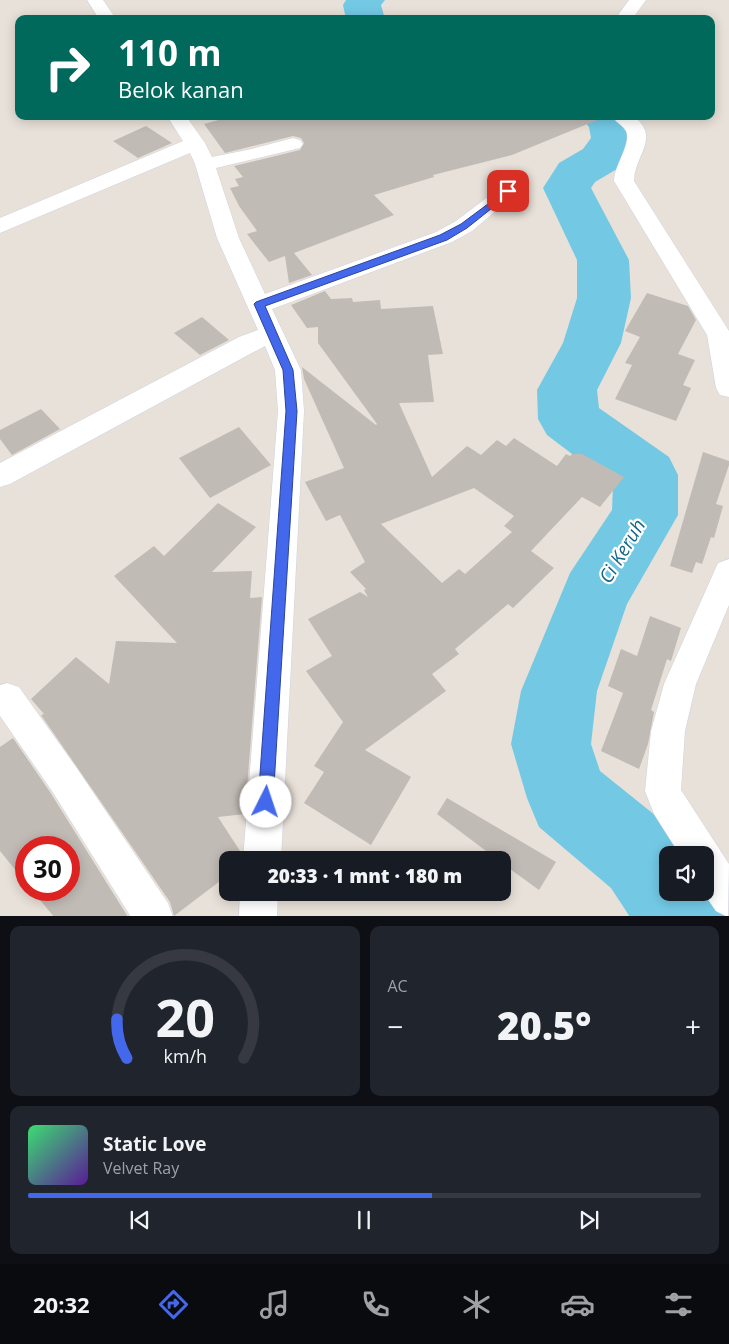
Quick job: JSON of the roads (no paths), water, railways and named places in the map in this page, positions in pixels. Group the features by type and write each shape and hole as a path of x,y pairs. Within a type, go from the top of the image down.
{"street":[{"path":"101,8 118,0"},
{"path":"626,15 638,0"},
{"path":"178,120 228,238 259,304 260,339 288,370 291,411 263,851"},
{"path":"626,120 634,128 636,135 635,143 624,171 624,180 719,335 725,357 729,388"},
{"path":"0,226 191,151 248,156 293,144"},
{"path":"259,304 444,238 464,226 508,191"},
{"path":"0,476 260,339"},
{"path":"695,846 667,801 663,791 668,731 680,684 729,572"},
{"path":"7,698 64,779 154,916"},
{"path":"714,874 729,898"},
{"path":"258,916 259,901"}],"waterway":[{"name":"Ci Keruh","path":"365,15 362,5 366,0"},
{"name":"Ci Keruh","path":"610,120 614,138 600,159 576,173 567,188 603,260 604,298 592,343 567,390 569,419 646,475 645,515 595,595 559,691 551,744 568,798 641,858 682,916"}]}
